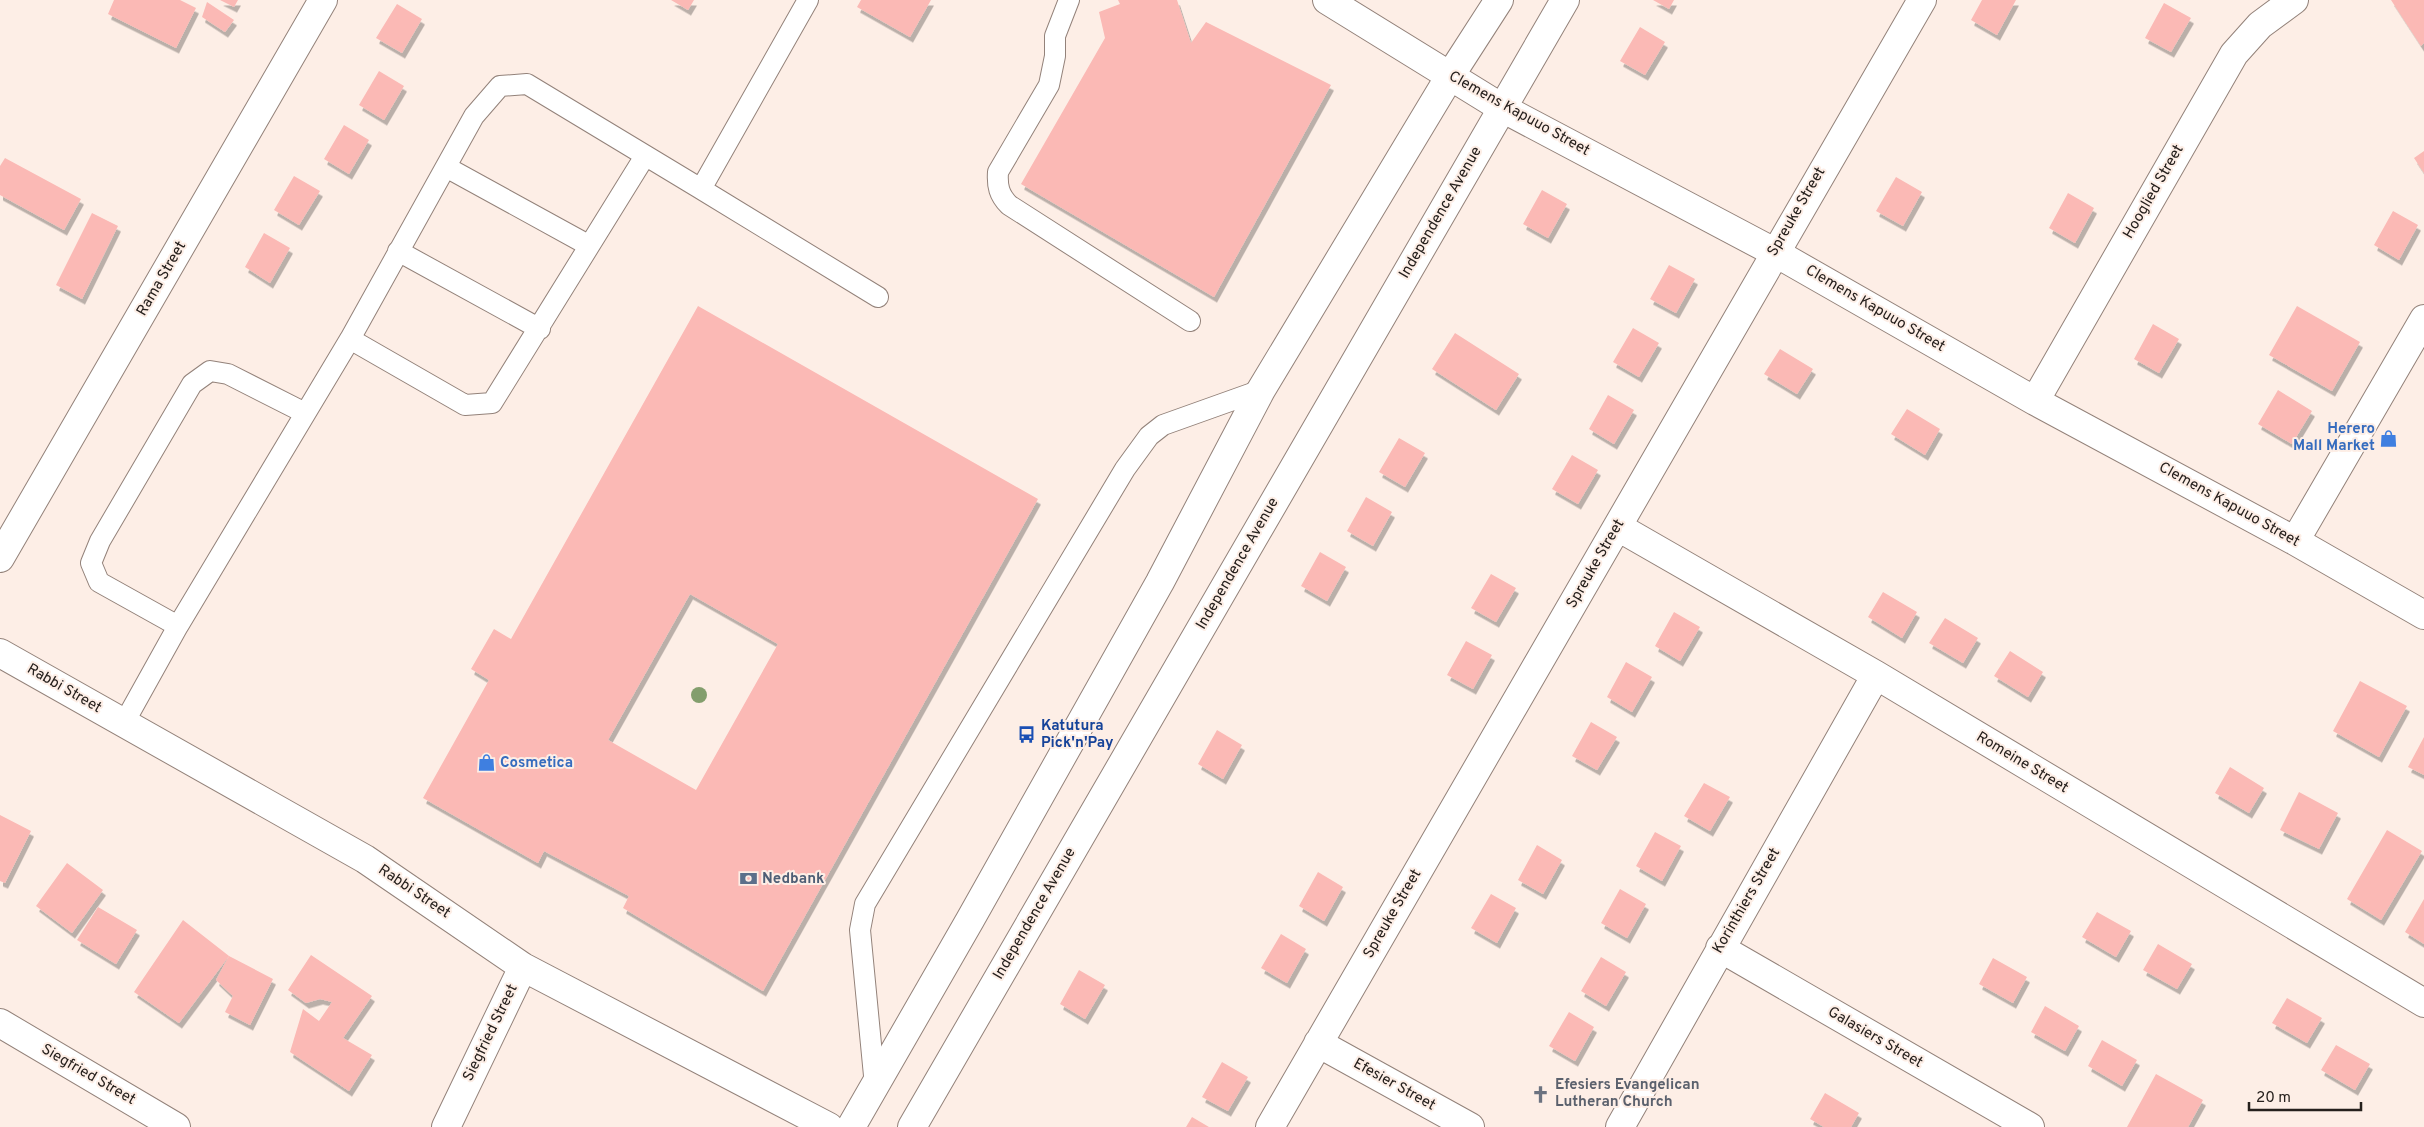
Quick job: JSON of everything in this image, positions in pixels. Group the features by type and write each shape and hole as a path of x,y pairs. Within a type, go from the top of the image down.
{"street":[{"name":"Rama Street","path":"0,558 323,0"},
{"name":"Clemens Kapuuo Street","path":"1327,0 1502,108 1774,252 2035,400 2295,541 2424,615"},
{"path":"851,1127 1160,582 1262,390 1450,76 1499,0"},
{"name":"Independence Avenue","path":"912,1127 1564,0"},
{"name":"Spreuke Street","path":"1270,1127 1618,527 1774,252 1922,0"},
{"name":"Hooglied Street","path":"2035,400 2234,54 2260,25 2294,0"},
{"path":"2295,541 2424,319"},
{"name":"Romeine Street","path":"1618,527 1876,676 2424,1003"},
{"name":"Rabbi Street","path":"0,653 365,859 523,966 829,1127"},
{"name":"Korinthiers Street","path":"1620,1127 1876,676"},
{"name":"Galasiers Street","path":"1720,948 2030,1127"},
{"name":"Siegfried Street","path":"446,1127 523,966"},
{"name":"Siegfried Street","path":"0,1023 176,1127"},
{"name":"Efesier Street","path":"1318,1043 1470,1127"}],"lane":[{"path":"701,189 808,0"},
{"path":"1069,0 1055,36 1055,56 1049,84 998,172 997,184 1001,197 1190,321"},
{"path":"124,723 178,626 350,339 474,116 500,86 527,84 878,298"},
{"path":"350,339 466,405 492,403 540,329 588,246 644,156"},
{"path":"446,167 588,246"},
{"path":"398,252 540,329"},
{"path":"178,626 98,582 92,563 100,542 192,384 210,371 228,374 305,413"},
{"path":"875,1086 860,930 865,904 1125,469 1149,436 1163,425 1262,390"}],"building":[{"path":"114,0 180,0 196,8 176,48 108,14"},
{"path":"220,0 238,0 234,7"},
{"path":"671,0 694,0 688,10"},
{"path":"861,0 931,0 910,37 857,7"},
{"path":"1118,0 1177,0 1191,43 1206,22 1331,85 1214,297 1021,184 1105,38 1099,12 1120,4"},
{"path":"1653,0 1674,0 1669,9"},
{"path":"1982,0 2016,0 1997,35 1971,20"},
{"path":"2391,0 2424,0 2424,43 2421,46"},
{"path":"207,2 234,20 225,32 202,17"},
{"path":"2164,3 2191,18 2171,52 2145,38"},
{"path":"397,4 422,19 402,53 376,38"},
{"path":"1640,27 1665,42 1645,75 1620,61"},
{"path":"379,71 404,86 384,120 359,105"},
{"path":"344,125 369,140 349,174 324,159"},
{"path":"2424,151 2424,173 2414,158"},
{"path":"5,158 81,199 64,230 0,195 0,166"},
{"path":"294,176 320,191 299,225 274,210"},
{"path":"1896,177 1922,192 1903,226 1876,211"},
{"path":"1542,190 1567,204 1548,238 1523,224"},
{"path":"2068,193 2094,208 2075,243 2049,228"},
{"path":"2393,211 2418,225 2399,260 2374,245"},
{"path":"92,213 118,226 82,299 56,285"},
{"path":"264,233 290,248 270,283 245,267"},
{"path":"1669,265 1695,279 1676,313 1650,299"},
{"path":"698,306 1038,499 763,991 623,908 629,896 544,851 538,863 423,798 489,680 471,669 494,629 511,639","holes":["690,594 778,644 696,790 608,740"]},
{"path":"2297,306 2360,342 2332,391 2269,355"},
{"path":"2153,324 2179,339 2159,373 2134,359"},
{"path":"1633,328 1659,343 1639,377 1613,362"},
{"path":"1455,333 1519,374 1496,410 1432,369"},
{"path":"1780,349 1813,369 1797,394 1764,374"},
{"path":"2278,390 2312,411 2292,444 2258,424"},
{"path":"1608,395 1634,410 1614,444 1589,429"},
{"path":"1907,409 1940,429 1925,455 1891,434"},
{"path":"1399,438 1425,453 1405,487 1379,472"},
{"path":"1572,455 1598,470 1578,504 1552,489"},
{"path":"1366,497 1392,512 1373,546 1347,531"},
{"path":"1320,552 1346,567 1327,601 1301,586"},
{"path":"1491,574 1516,588 1496,622 1471,608"},
{"path":"1883,592 1917,612 1902,638 1868,617"},
{"path":"1674,612 1700,627 1680,661 1655,646"},
{"path":"1945,618 1978,638 1963,663 1929,643"},
{"path":"1466,641 1492,655 1473,689 1447,675"},
{"path":"2010,651 2043,672 2028,697 1994,676"},
{"path":"1626,662 1652,677 1632,712 1607,697"},
{"path":"2360,681 2407,706 2379,757 2333,731"},
{"path":"1591,722 1617,737 1597,770 1572,756"},
{"path":"1217,730 1242,745 1223,779 1198,764"},
{"path":"2424,737 2424,775 2408,767"},
{"path":"2230,767 2264,788 2249,813 2215,793"},
{"path":"1704,783 1730,797 1710,831 1684,816"},
{"path":"2299,792 2338,813 2319,849 2280,830"},
{"path":"0,815 31,831 5,883 0,881"},
{"path":"2387,830 2422,851 2381,920 2347,899"},
{"path":"1655,832 1681,846 1662,881 1636,866"},
{"path":"1537,845 1562,860 1543,894 1518,880"},
{"path":"67,863 103,890 72,933 36,906"},
{"path":"1318,872 1343,887 1324,921 1299,906"},
{"path":"1620,889 1646,904 1627,938 1601,923"},
{"path":"1491,894 1516,908 1497,943 1471,928"},
{"path":"2424,899 2424,944 2405,932"},
{"path":"98,907 137,930 116,964 77,940"},
{"path":"2097,912 2131,931 2116,957 2082,937"},
{"path":"183,920 229,956 179,1023 134,992"},
{"path":"1281,934 1306,949 1287,983 1261,968"},
{"path":"2158,944 2192,964 2177,989 2143,970"},
{"path":"311,955 372,996 343,1038 372,1055 349,1091 290,1052 303,1009 319,1021 332,1002 320,999 306,1003 288,990"},
{"path":"229,956 273,979 250,1025 225,1012 233,996 216,980"},
{"path":"1601,957 1626,972 1606,1006 1581,991"},
{"path":"1993,958 2027,977 2013,1003 1979,984"},
{"path":"1079,970 1105,985 1085,1019 1060,1004"},
{"path":"2287,998 2322,1018 2307,1043 2272,1023"},
{"path":"2045,1006 2079,1026 2065,1051 2031,1032"},
{"path":"1569,1012 1594,1027 1575,1061 1549,1046"},
{"path":"2102,1040 2137,1060 2122,1086 2088,1066"},
{"path":"2336,1045 2370,1064 2355,1090 2321,1070"},
{"path":"1222,1062 1248,1077 1228,1111 1202,1097"},
{"path":"2156,1074 2203,1100 2188,1127 2127,1127"},
{"path":"1825,1093 1859,1113 1851,1127 1824,1127 1810,1119"},
{"path":"1192,1117 1209,1127 1186,1127"}],"place":[{"name":"Herero Mall Market","path":"2389,438"},
{"name":"Katutura Pick'n'Pay","path":"1027,735"},
{"name":"Cosmetica","path":"486,763"},
{"name":"Nedbank","path":"748,879"},
{"name":"Efesiers Evangelican Lutheran Church","path":"1541,1094"}]}
